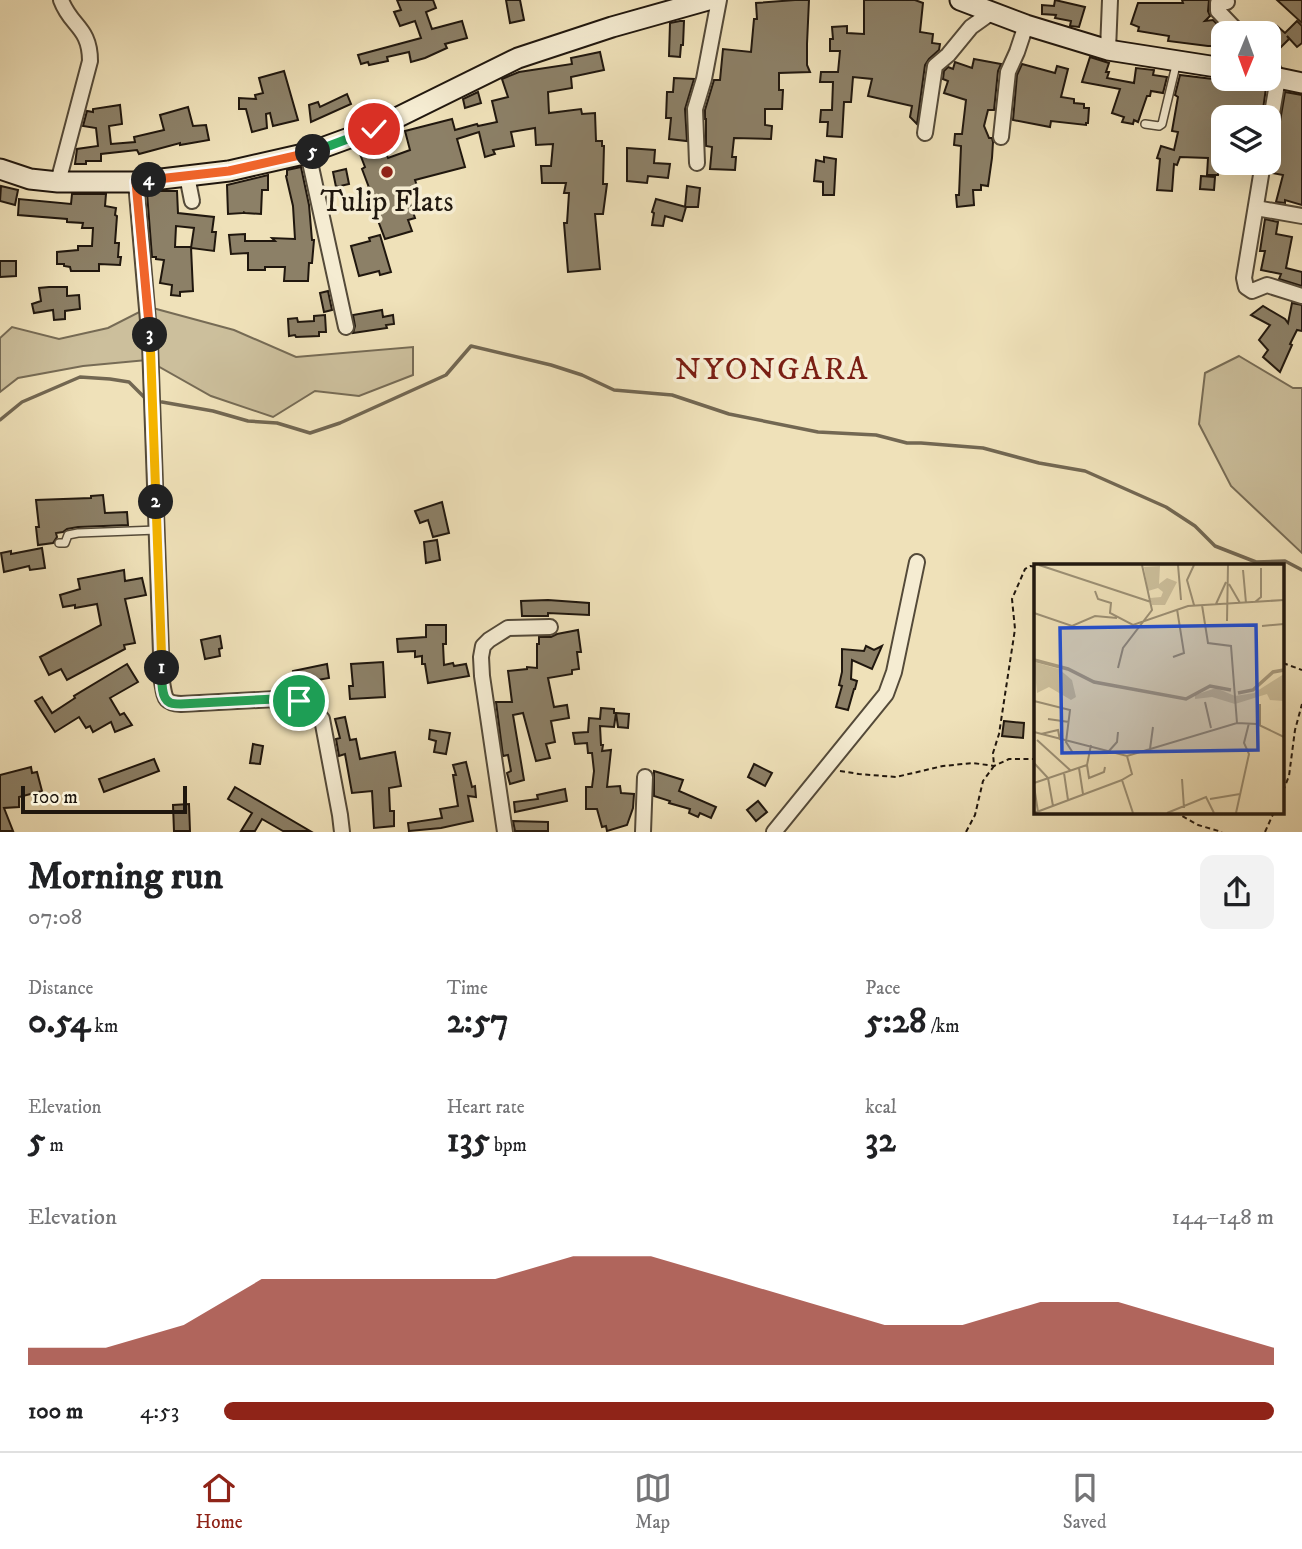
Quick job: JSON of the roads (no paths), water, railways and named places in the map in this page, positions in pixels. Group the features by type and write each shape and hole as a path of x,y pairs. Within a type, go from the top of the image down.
{"main road":[{"path":"0,169 30,179 58,182 136,182 229,171 308,153 374,129 517,58 708,0"},
{"path":"960,0 1026,25 1108,50 1211,66"},
{"path":"1281,75 1302,83"}],"street":[{"path":"58,182 90,61 90,47 86,35 65,12 61,0"},
{"path":"697,163 695,109 704,79 719,0"},
{"path":"1108,50 1110,0"},
{"path":"1227,2 1218,3 1218,11 1228,21"},
{"path":"925,133 935,66 971,27 992,12"},
{"path":"1001,137 1008,72 1026,25"},
{"path":"308,153 346,327"},
{"path":"1262,175 1244,278 1247,287 1252,291 1267,285 1302,296"},
{"path":"187,176 192,201"},
{"path":"136,182 150,344 162,682 166,700 181,704 275,699 299,701 311,708 321,719 342,831"},
{"path":"1256,208 1302,216"},
{"path":"774,831 886,694 894,672 917,562"},
{"path":"505,831 482,676 483,646 508,628 550,627"},
{"path":"643,831 645,777"}],"lane":[{"path":"1145,124 1162,124 1177,61"},
{"path":"59,543 65,543 68,536 78,533 157,530"}],"waterway":[{"path":"162,402 213,411 248,421 277,423 310,433 340,423 446,375 471,346 551,365 582,375 614,390 672,395 729,414 818,432 876,435 907,443 983,448 1039,463 1085,471 1166,507 1195,526 1215,546 1256,562 1285,561 1302,570"},
{"path":"0,420 22,402 80,377 129,382 146,399"}],"place":[{"name":"Tulip Flats","path":"387,172"}],"district":[{"name":"NYONGARA","path":"772,368"}]}
